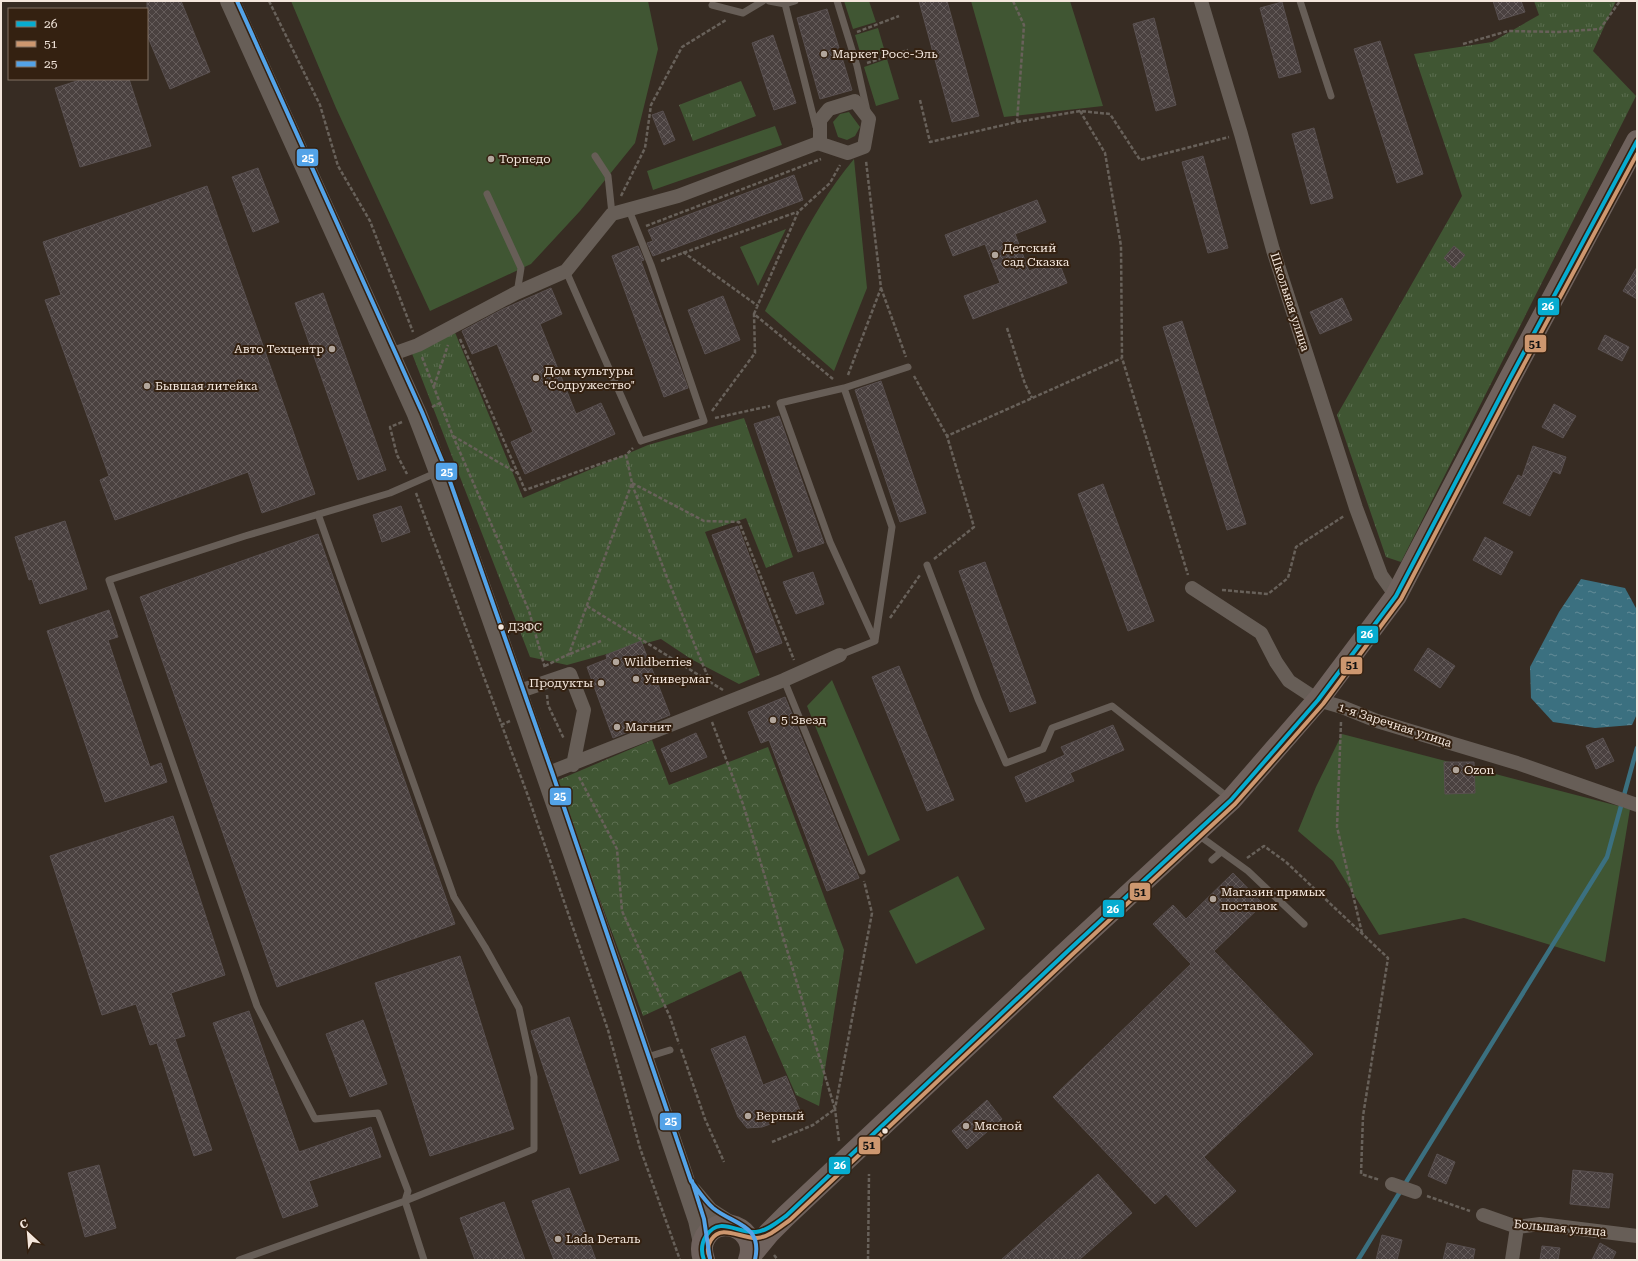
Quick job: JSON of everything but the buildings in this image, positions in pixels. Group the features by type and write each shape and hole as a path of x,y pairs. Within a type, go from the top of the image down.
{"main road":[{"path":"230,1 417,414 440,472 644,1058 698,1220 704,1252"},
{"path":"749,1258 769,1233 786,1216 1231,800 1318,700 1396,596 1508,380 1637,140"},
{"path":"686,1184 699,1202 709,1212 735,1228 750,1242 749,1258"},
{"path":"704,1252 710,1232 722,1225 756,1232 770,1226 786,1216"}],"street":[{"name":"Школьная улица","path":"1201,1 1241,134 1273,250 1356,508 1381,575 1396,596"},
{"path":"390,355 418,345 516,293 566,271 612,214 678,196 818,143 820,144 845,152 864,146 869,119 855,102 829,109 820,120 820,144"},
{"name":"1-я Заречная улица","path":"1192,588 1261,633 1276,662 1289,681 1318,700 1342,707 1377,721 1517,763 1637,805"},
{"path":"546,774 573,765 784,680 840,655"},
{"path":"517,692 570,674 584,710 573,765"},
{"path":"1392,1184 1415,1192"},
{"name":"Большая улица","path":"1484,1215 1517,1227 1540,1224 1637,1236"},
{"path":"1512,1260 1517,1227"}],"lane":[{"path":"712,5 743,13 764,1"},
{"path":"769,1 785,4 795,1"},
{"path":"837,1 857,66 869,119"},
{"path":"1300,1 1331,96"},
{"path":"785,4 820,144"},
{"path":"595,156 608,176 612,214"},
{"path":"487,194 521,268 516,293"},
{"path":"566,271 641,441 704,421 651,265 629,210"},
{"path":"875,641 830,542 780,403 844,388 908,367"},
{"path":"844,388 892,526 875,641"},
{"path":"424,1260 405,1201 408,1191 378,1113 315,1119 257,1006 109,580 245,536 390,492 440,472"},
{"path":"239,1260 405,1201 534,1149 534,1077 519,1008 485,947 454,897 318,514"},
{"path":"927,565 978,699 1006,764 1044,749 1052,728 1112,706 1231,800"},
{"path":"840,655 875,641"},
{"path":"784,680 862,871"},
{"path":"1196,833 1248,871 1304,924"},
{"path":"1212,860 1221,852"},
{"path":"644,1058 670,1050"}],"path":[{"path":"269,1 320,106 338,166 370,221 453,436 529,611 545,666 548,705 568,748 573,765 617,849 622,911 670,1017 705,1119 724,1162"},
{"path":"1013,1 1024,25 1018,122"},
{"path":"1463,44 1508,31 1558,32 1600,29 1620,1"},
{"path":"612,214 645,148 651,105 682,47 731,17 743,13"},
{"path":"848,36 899,16"},
{"path":"857,66 908,50"},
{"path":"920,100 930,142 1018,122 1080,111 1110,114 1140,160 1241,134"},
{"path":"1080,111 1106,153 1121,246 1122,358 1192,588 1268,594 1288,578 1296,547 1356,508"},
{"path":"754,314 844,388 880,288 864,146"},
{"path":"651,265 682,252 798,212 830,183 845,152"},
{"path":"636,229 845,152"},
{"path":"704,421 755,353 754,314 798,212"},
{"path":"682,252 758,306"},
{"path":"434,387 454,326"},
{"path":"454,326 525,490 626,455 641,441"},
{"path":"1007,328 1025,384 1032,398"},
{"path":"875,641 927,565 974,527 947,436 1122,358"},
{"path":"440,403 390,427 397,455 412,483 528,796 608,1030 640,1148 680,1260"},
{"path":"704,421 780,403"},
{"path":"453,436 518,474"},
{"path":"626,455 632,483 666,575 710,682"},
{"path":"569,654 632,483"},
{"path":"632,483 704,521 739,522 799,673"},
{"path":"587,606 737,699"},
{"path":"545,666 601,641"},
{"path":"1342,707 1337,827 1363,935"},
{"path":"707,711 743,804 835,1109 839,1144"},
{"path":"1238,864 1264,846 1286,862 1388,958 1363,1116 1361,1174 1392,1184"},
{"path":"772,1142 813,1125 835,1109 872,913 862,871"},
{"path":"868,1260 869,1174"},
{"path":"1415,1192 1484,1215"}],"green space":[{"name":"Торпедо","path":"291,1 648,1 658,49 635,143 580,211 531,264 430,311 336,108"},
{"path":"844,1 869,1 876,22 853,29"},
{"path":"971,1 1070,1 1103,106 1004,117"},
{"path":"1534,1 1616,1 1593,51 1636,96 1401,562 1386,557 1337,415 1462,196 1414,54 1492,42 1539,15"},
{"path":"878,28 885,52 862,59 855,35"},
{"path":"887,59 899,99 876,106 864,67"},
{"path":"741,81 756,116 693,141 679,105"},
{"path":"849,112 860,127 855,136 847,140 838,137 833,122 840,114"},
{"path":"775,126 782,145 653,190 647,171"},
{"path":"854,159 867,288 834,371 765,311 816,213 840,176"},
{"path":"786,229 758,286 740,247"},
{"path":"454,330 523,498 648,445 744,418 793,557 766,568 746,518 705,532 760,675 739,684 691,659 661,639 567,665 530,657 411,351"},
{"path":"832,680 900,840 868,856 807,706"},
{"path":"1342,734 1630,809 1605,962 1464,918 1379,935 1333,861 1298,831 1316,787"},
{"path":"652,740 669,785 768,747 844,950 819,1106 796,1095 741,971 643,1016 556,781"},
{"path":"958,876 985,929 916,964 889,911"}],"water":[{"path":"1581,579 1625,588 1637,610 1637,714 1632,725 1595,728 1553,722 1531,698 1530,667 1559,612"}],"waterway":[{"path":"1358,1260 1607,857 1637,748"}],"transit line":[{"name":"25","path":"237,1 422,412 446,470 552,772 691,1181 713,1208 721,1214 738,1222 751,1232 755,1239 755,1260"},
{"name":"26","path":"704,1260 702,1245 706,1236 711,1230 723,1226 742,1231 756,1232 768,1228 786,1216 1231,800 1318,700 1396,596 1509,380 1637,141"},
{"name":"51","path":"710,1258 708,1247 715,1235 726,1232 757,1238 766,1236 790,1220 1235,804 1323,704 1401,599 1514,383 1637,154"},
{"name":"25","path":"692,1181 704,1219 710,1259"}],"place":[{"name":"Маркет Росс-Эль","path":"824,54"},
{"name":"Торпедо","path":"491,159"},
{"name":"Детский сад Сказка","path":"995,255"},
{"name":"Авто Техцентр","path":"332,349"},
{"name":"Дом культуры \"Содружество\"","path":"536,378"},
{"name":"Бывшая литейка","path":"147,386"},
{"name":"ДЗФС","path":"501,627"},
{"name":"Wildberries","path":"616,662"},
{"name":"Универмаг","path":"636,679"},
{"name":"Продукты","path":"601,683"},
{"name":"5 Звезд","path":"773,720"},
{"name":"Магнит","path":"617,727"},
{"name":"Ozon","path":"1456,770"},
{"name":"Магазин прямых поставок","path":"1213,899"},
{"name":"Верный","path":"748,1116"},
{"name":"Мясной","path":"966,1126"},
{"name":"Lada Dеталь","path":"558,1239"}]}
